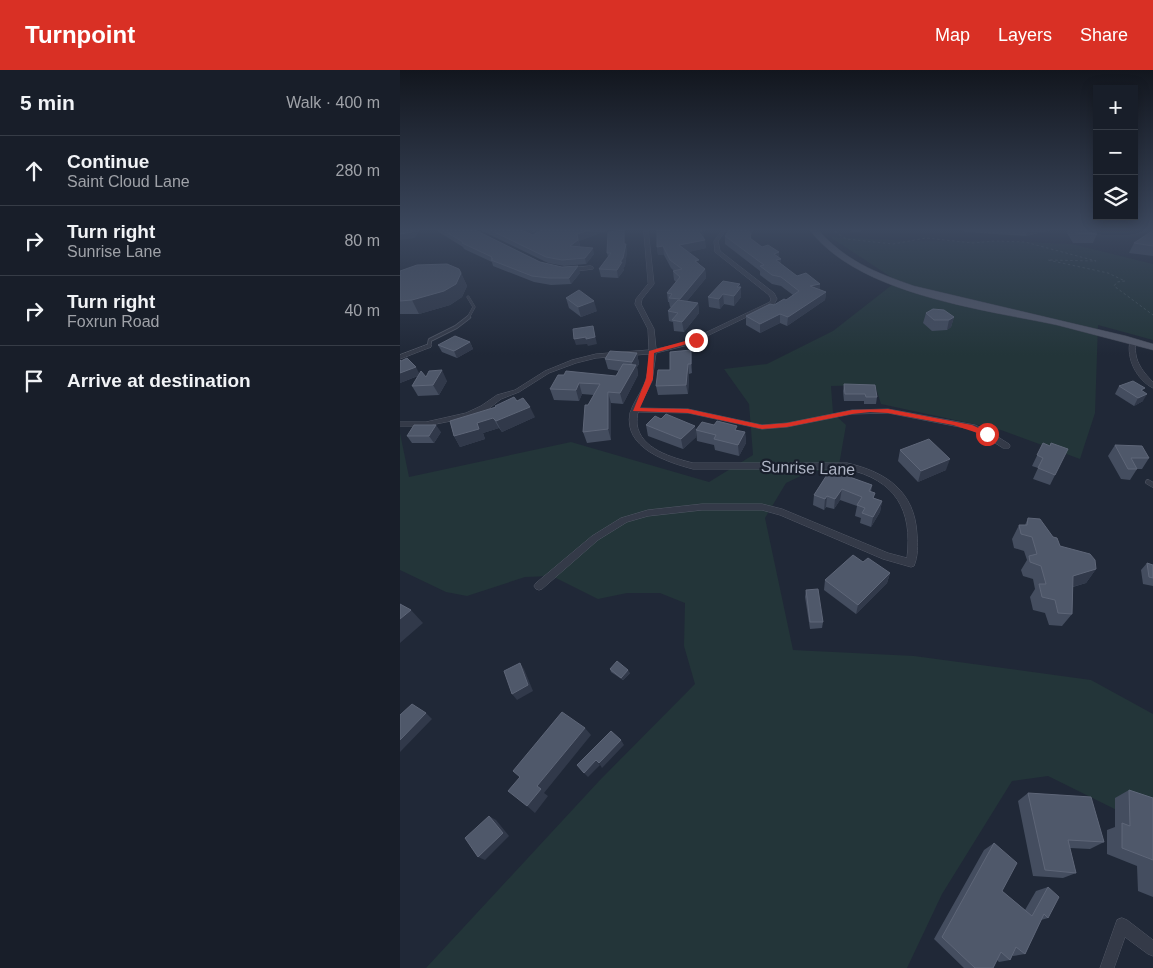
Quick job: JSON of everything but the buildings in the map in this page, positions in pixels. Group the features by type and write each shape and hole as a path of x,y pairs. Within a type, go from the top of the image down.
{"main road":[{"path":"870,271 895,282 943,297 1153,347"}],"street":[{"path":"650,271 651,284 639,299 638,304 649,325 652,337 649,379 635,410 688,411 762,427 787,425 852,412 888,411 972,427 1006,446"},
{"path":"400,424 426,424 468,414 484,408 499,396 517,391 548,372 574,361 596,356 651,352 696,340 772,303 774,299 772,294 742,271"},
{"path":"1133,341 1130,349 1133,361 1142,375 1153,386"},
{"path":"400,358 429,346"},
{"name":"Sunrise Lane","path":"539,586 595,538 624,520 648,513 702,507 762,507 782,512 886,556 911,564 914,550 906,507 900,494 881,476 847,466 709,467 681,463 656,452 642,442 634,427 635,410"},
{"path":"1107,968 1122,925 1153,950"}],"lane":[{"path":"429,346 430,340 469,318 474,311 474,306 468,297"}],"path":[{"path":"1098,271 1125,281 1117,282 1114,286 1153,315"}],"shaded area":[{"path":"882,271 1153,271 1153,340 1098,325 1095,413 1080,459 1001,430 881,404 875,385 831,386 833,413 846,425 838,471 811,471 786,483 765,518 793,650 914,656 1091,680 1153,714 1153,828 1048,776 1012,781 942,894 907,968 426,968 600,780 695,684 684,646 685,603 660,593 627,593 598,599 552,576 525,577 467,596 446,592 400,570 400,433 409,477 571,442 709,482 753,455 749,404 724,369 767,364 833,331 897,281"}],"route":[{"path":"696,340 651,352 649,379 635,410 688,411 762,427 787,425 852,412 888,411 972,427 987,434"}]}
